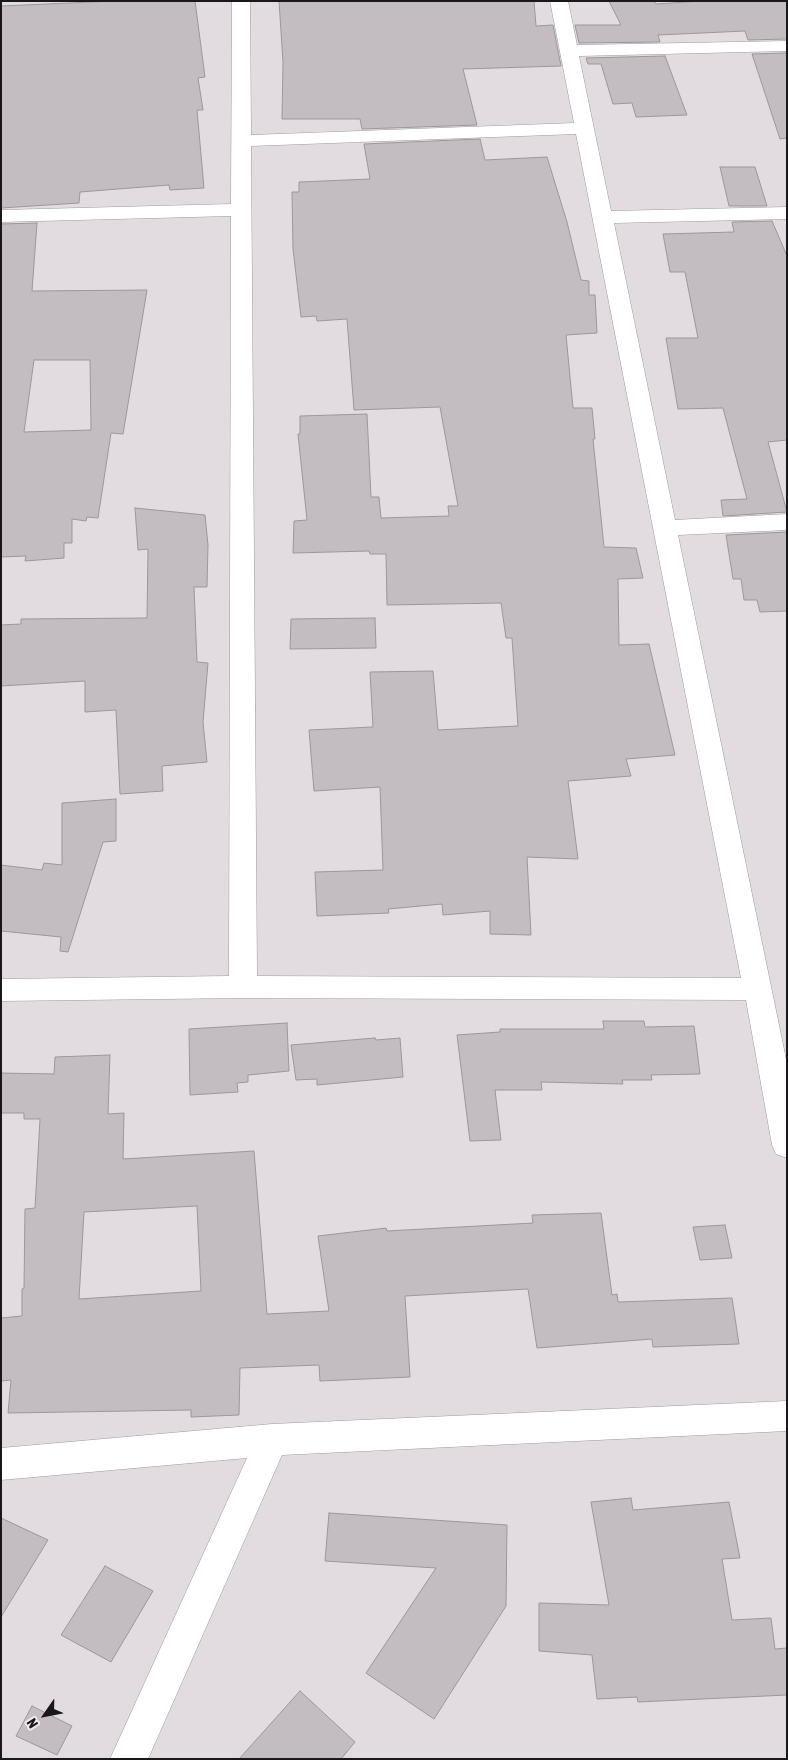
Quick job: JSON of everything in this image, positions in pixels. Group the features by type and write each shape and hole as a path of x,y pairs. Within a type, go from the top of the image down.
{"street":[{"path":"241,1 243,987"},
{"path":"559,1 758,989 787,1144"},
{"path":"569,51 787,46"},
{"path":"240,141 584,128"},
{"path":"1,216 240,210"},
{"path":"603,217 787,213"},
{"path":"664,528 787,522"},
{"path":"1,990 243,987 758,989"},
{"path":"1,1464 272,1440 787,1416"},
{"path":"129,1759 272,1440"}],"building":[{"path":"115,1 195,1 205,77 198,78 203,110 197,110 204,188 170,190 169,185 80,192 79,203 1,208 1,6"},
{"path":"279,1 534,1 536,26 553,25 561,66 463,69 477,125 362,129 360,119 282,119 283,62"},
{"path":"609,1 654,1 656,4 701,1 787,1 787,39 748,40 745,31 658,35 660,42 579,43 575,25 621,25"},
{"path":"787,53 787,138 780,139 752,54"},
{"path":"665,56 687,115 636,117 632,103 613,104 601,64 588,64 586,58"},
{"path":"480,139 485,160 547,157 567,222 581,280 589,281 589,295 595,295 597,333 566,335 573,408 592,408 595,439 593,439 604,547 636,548 643,578 618,579 619,645 649,644 675,755 626,759 631,776 568,781 578,859 527,857 531,935 490,934 490,911 443,915 442,904 388,909 389,913 317,916 315,872 383,870 380,787 314,791 309,730 373,727 370,672 433,671 438,730 518,726 512,638 506,638 501,603 387,605 386,554 370,554 369,551 293,553 294,521 307,520 298,434 300,434 300,416 367,414 371,497 379,497 381,518 449,516 448,506 458,506 440,407 354,410 347,319 317,321 316,316 301,317 293,249 292,192 299,192 299,182 370,179 364,144"},
{"path":"720,167 755,167 767,206 729,206"},
{"path":"772,221 787,256 787,440 768,442 787,512 723,516 721,500 747,499 723,408 678,409 666,338 698,338 685,272 670,272 663,234 734,232 732,222"},
{"path":"37,223 32,291 147,290 123,434 111,433 98,518 87,517 86,521 72,519 72,543 64,543 64,558 25,561 26,556 1,557 1,224","holes":["34,360 90,360 91,430 24,432"]},
{"path":"135,508 205,515 208,545 207,587 194,587 197,662 208,663 203,722 207,762 162,766 163,791 120,794 116,710 85,712 85,681 1,686 1,625 21,624 21,619 147,618 148,549 138,550"},
{"path":"787,532 787,611 760,612 757,600 744,600 741,579 733,579 726,535"},
{"path":"375,618 376,648 290,649 291,619"},
{"path":"116,799 116,841 103,842 68,952 60,951 61,937 1,931 1,865 42,870 44,863 62,865 62,803"},
{"path":"603,1021 644,1021 645,1027 694,1026 700,1074 651,1075 652,1080 622,1080 623,1084 541,1082 542,1090 495,1090 501,1140 470,1141 457,1035 500,1032 500,1029 604,1029"},
{"path":"287,1023 289,1071 248,1075 248,1082 237,1083 238,1092 190,1095 189,1029"},
{"path":"375,1038 376,1040 400,1038 403,1077 317,1085 317,1079 296,1080 291,1045"},
{"path":"110,1055 108,1114 124,1113 123,1159 254,1151 267,1314 329,1311 318,1236 386,1228 387,1231 533,1223 532,1215 601,1213 612,1295 617,1294 618,1302 732,1298 739,1344 653,1347 652,1339 537,1348 528,1289 405,1296 410,1377 320,1381 319,1365 240,1368 239,1415 191,1417 191,1410 8,1413 11,1380 1,1381 1,1318 22,1316 25,1209 35,1208 40,1119 24,1119 24,1113 1,1113 1,1073 54,1074 55,1057","holes":["197,1206 201,1291 79,1299 84,1212"]},
{"path":"725,1225 732,1258 700,1260 693,1227"},
{"path":"631,1498 633,1510 729,1502 740,1558 722,1559 732,1620 771,1618 775,1649 787,1648 787,1695 638,1702 637,1697 597,1699 592,1655 539,1651 539,1603 609,1605 591,1502"},
{"path":"329,1513 507,1525 506,1606 434,1719 366,1673 436,1568 325,1561"},
{"path":"1,1518 48,1540 1,1617"},
{"path":"105,1566 153,1591 111,1662 61,1635"},
{"path":"300,1691 355,1742 341,1759 239,1759"},
{"path":"32,1706 72,1726 57,1755 16,1736"}]}
